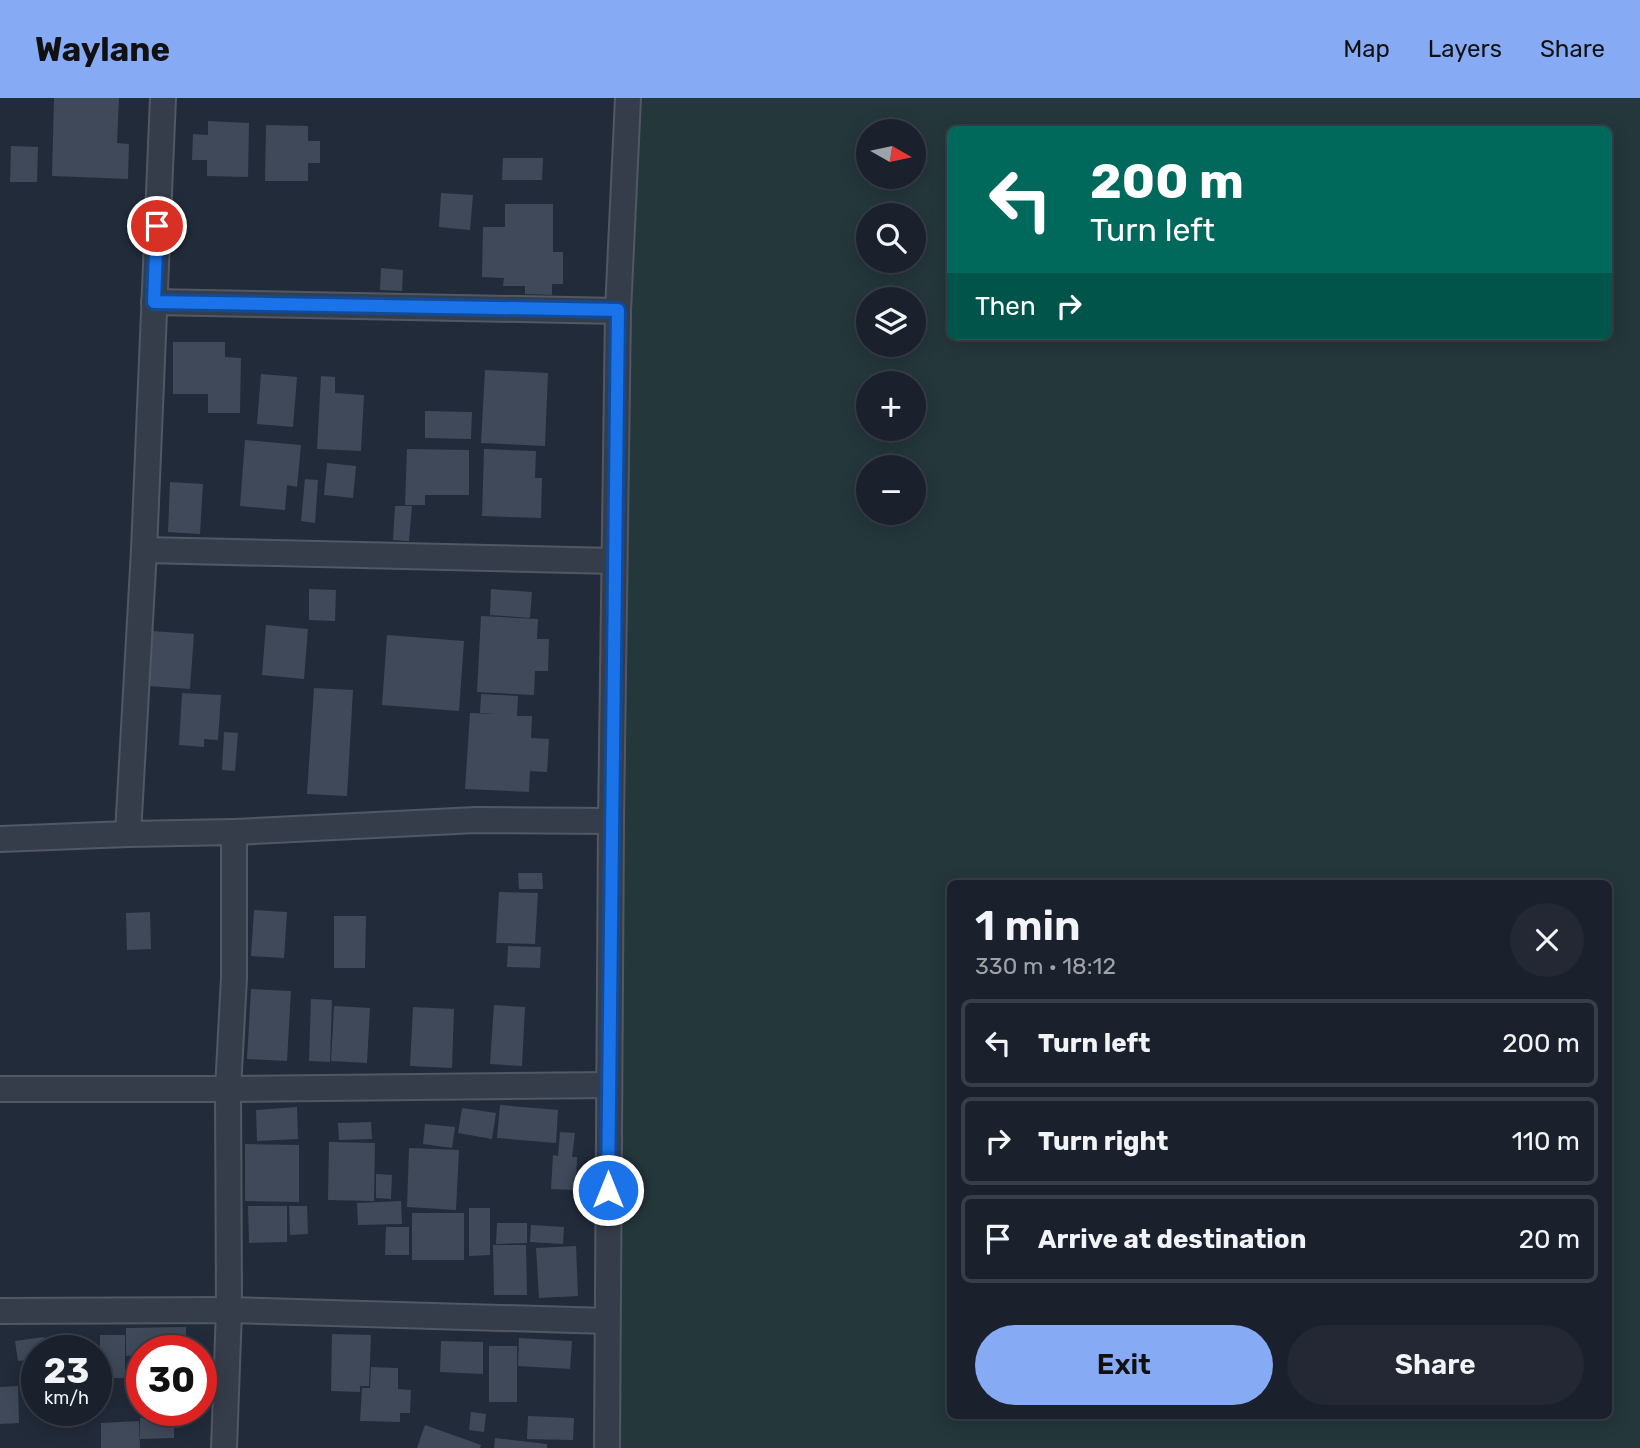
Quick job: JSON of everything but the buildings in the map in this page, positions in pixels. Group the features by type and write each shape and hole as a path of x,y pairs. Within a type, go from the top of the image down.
{"street":[{"path":"128,834 144,550 163,98"},
{"path":"607,1448 614,561 618,310 628,98"},
{"path":"154,302 618,310"},
{"path":"144,550 614,561"},
{"path":"0,839 234,832 476,820 611,821"},
{"path":"223,1448 229,1310 228,1089 234,978 234,832"},
{"path":"0,1089 609,1085"},
{"path":"0,1311 229,1310 607,1321"}],"green space":[{"path":"630,98 1640,98 1640,1448 615,1448"}],"route":[{"path":"157,226 154,302 618,310 608,1190"}]}
